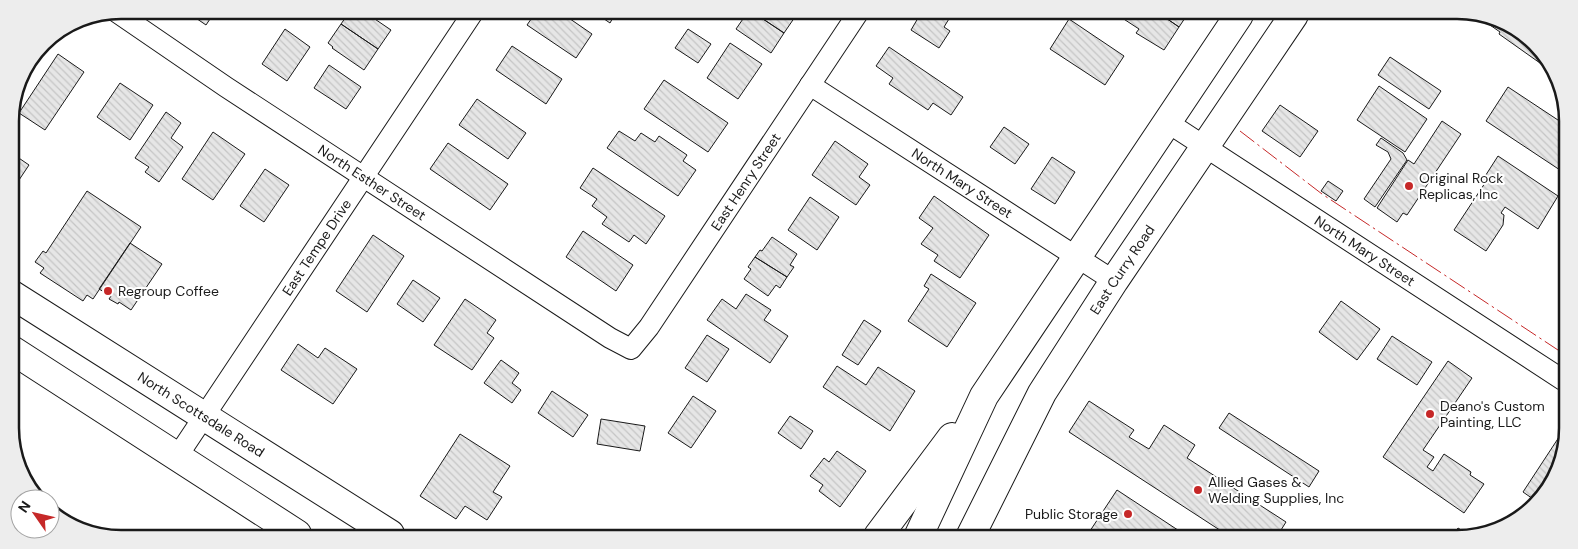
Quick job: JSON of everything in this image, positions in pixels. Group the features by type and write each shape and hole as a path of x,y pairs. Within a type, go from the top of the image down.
{"main road":[{"path":"883,530 984,396 1236,19"},
{"name":"East Curry Road","path":"974,530 1042,393 1114,281 1291,19"},
{"name":"North Scottsdale Road","path":"19,299 384,530"},
{"path":"19,355 291,530"},
{"path":"921,530 984,396"}],"street":[{"name":"North Esther Street","path":"126,19 226,87 610,338 631,349"},
{"name":"East Tempe Drive","path":"177,457 469,19"},
{"name":"East Henry Street","path":"631,349 649,327 854,19"},
{"name":"North Mary Street","path":"810,85 1114,281"},
{"name":"North Mary Street","path":"1167,122 1559,377"}],"building":[{"path":"197,19 210,19 206,25"},
{"path":"344,19 375,19 391,30 378,49 341,24"},
{"path":"531,19 570,19 592,34 576,58 527,25"},
{"path":"604,19 612,19 610,23"},
{"path":"743,19 763,19 784,33 771,53 736,29"},
{"path":"763,19 794,19 784,33"},
{"path":"917,19 949,19 944,27 950,31 939,48 911,30"},
{"path":"1069,19 1124,56 1105,85 1050,49"},
{"path":"1124,19 1167,19 1179,27 1164,50 1136,33 1139,29"},
{"path":"1167,19 1184,19 1179,27"},
{"path":"1488,23 1514,36 1534,54 1542,65 1499,34 1500,32"},
{"path":"341,24 378,49 364,70 332,48 328,43"},
{"path":"285,29 310,47 287,81 262,64"},
{"path":"688,29 711,44 698,63 675,48"},
{"path":"730,43 762,64 738,99 707,78"},
{"path":"512,46 562,79 546,104 496,70"},
{"path":"889,47 963,97 951,115 933,103 928,110 889,84 893,78 876,66"},
{"path":"58,54 84,72 45,130 19,113"},
{"path":"1390,57 1441,91 1429,109 1378,75"},
{"path":"329,65 361,87 346,109 314,88"},
{"path":"664,80 728,123 708,152 644,109"},
{"path":"120,83 153,105 130,140 97,117"},
{"path":"1379,86 1427,119 1405,152 1357,120"},
{"path":"1508,87 1559,121 1559,169 1486,121"},
{"path":"477,99 526,133 508,159 459,125"},
{"path":"1280,105 1318,131 1300,157 1262,131"},
{"path":"166,112 181,123 171,138 183,147 159,182 145,172 149,167 135,158"},
{"name":"Original Rock Replicas, Inc","path":"1442,121 1461,134 1407,215 1403,213 1397,222 1377,208 1408,160 1414,164"},
{"path":"1004,127 1029,144 1015,164 990,147"},
{"path":"619,131 635,141 641,133 655,142 659,136 687,155 683,161 696,170 678,196 607,148"},
{"path":"213,132 245,154 213,200 182,179"},
{"path":"1381,138 1403,153 1407,160 1375,207 1364,199 1391,159 1388,152 1376,145"},
{"path":"835,141 868,164 859,177 870,185 856,205 812,175"},
{"path":"448,143 508,184 490,210 430,169"},
{"path":"1498,156 1558,196 1538,229 1505,207 1501,213 1504,215 1503,225 1486,251 1454,230 1485,183 1482,181"},
{"path":"1052,157 1075,172 1055,204 1031,189"},
{"path":"19,158 29,165 19,180"},
{"path":"593,168 665,216 646,244 634,235 629,242 602,224 607,217 592,206 597,199 580,188"},
{"path":"265,169 289,185 264,222 240,206"},
{"path":"1328,181 1343,191 1336,201 1321,191"},
{"path":"87,191 141,227 93,299 87,295 83,301 40,273 44,268 35,262 43,251 46,253"},
{"path":"934,196 989,235 960,278 934,261 938,255 921,244 933,228 919,218"},
{"path":"810,197 839,217 817,250 788,230"},
{"path":"583,231 633,265 616,291 566,257"},
{"path":"373,235 404,256 367,312 336,291"},
{"path":"772,237 797,254 790,265 794,267 787,277 755,257"},
{"path":"130,243 162,264 131,310 119,302 118,304 109,299 111,296 99,289"},
{"path":"755,257 787,277 780,288 776,285 768,296 744,279 751,269 748,267"},
{"path":"931,274 976,303 947,347 908,321 929,289 924,286"},
{"path":"413,280 440,298 423,322 397,304"},
{"path":"746,294 771,310 764,320 788,336 770,363 707,320 722,299 736,309"},
{"path":"465,299 496,320 487,333 494,338 472,370 434,345"},
{"path":"1341,301 1380,329 1357,360 1319,332"},
{"path":"864,320 881,331 858,365 842,355"},
{"path":"707,335 729,349 707,382 685,368"},
{"path":"1392,336 1432,362 1417,385 1377,359"},
{"path":"298,344 318,358 325,348 357,369 333,404 281,370"},
{"path":"501,360 519,373 512,383 521,390 512,403 484,383"},
{"name":"Deano's Custom Painting, LLC","path":"1448,361 1472,378 1423,450 1434,457 1427,467 1433,471 1444,454 1471,472 1470,475 1484,484 1464,513 1383,457"},
{"path":"837,366 866,385 878,367 915,391 890,431 823,387"},
{"path":"552,391 588,415 573,437 538,413"},
{"path":"693,396 716,411 691,448 668,433"},
{"name":"Allied Gases & Welding Supplies, Inc","path":"1089,401 1134,430 1129,437 1149,449 1164,425 1195,445 1187,458 1286,522 1281,530 1220,530 1069,432"},
{"path":"1229,413 1319,471 1309,487 1219,428"},
{"path":"790,416 813,431 801,449 778,433"},
{"path":"601,419 645,426 640,451 597,444"},
{"path":"460,434 510,466 493,492 502,497 487,520 465,506 456,519 420,496"},
{"path":"1559,438 1554,461 1542,485 1531,498 1523,492"},
{"path":"837,451 866,471 840,507 819,491 823,485 810,476 824,458 829,462"},
{"name":"Public Storage","path":"1117,490 1178,530 1091,530"}],"power":[{"path":"1240,131 1322,194 1559,351"}],"place":[{"name":"Original Rock Replicas, Inc","path":"1409,186"},
{"name":"Regroup Coffee","path":"108,291"},
{"name":"Deano's Custom Painting, LLC","path":"1430,414"},
{"name":"Allied Gases & Welding Supplies, Inc","path":"1198,490"},
{"name":"Public Storage","path":"1128,514"}]}
